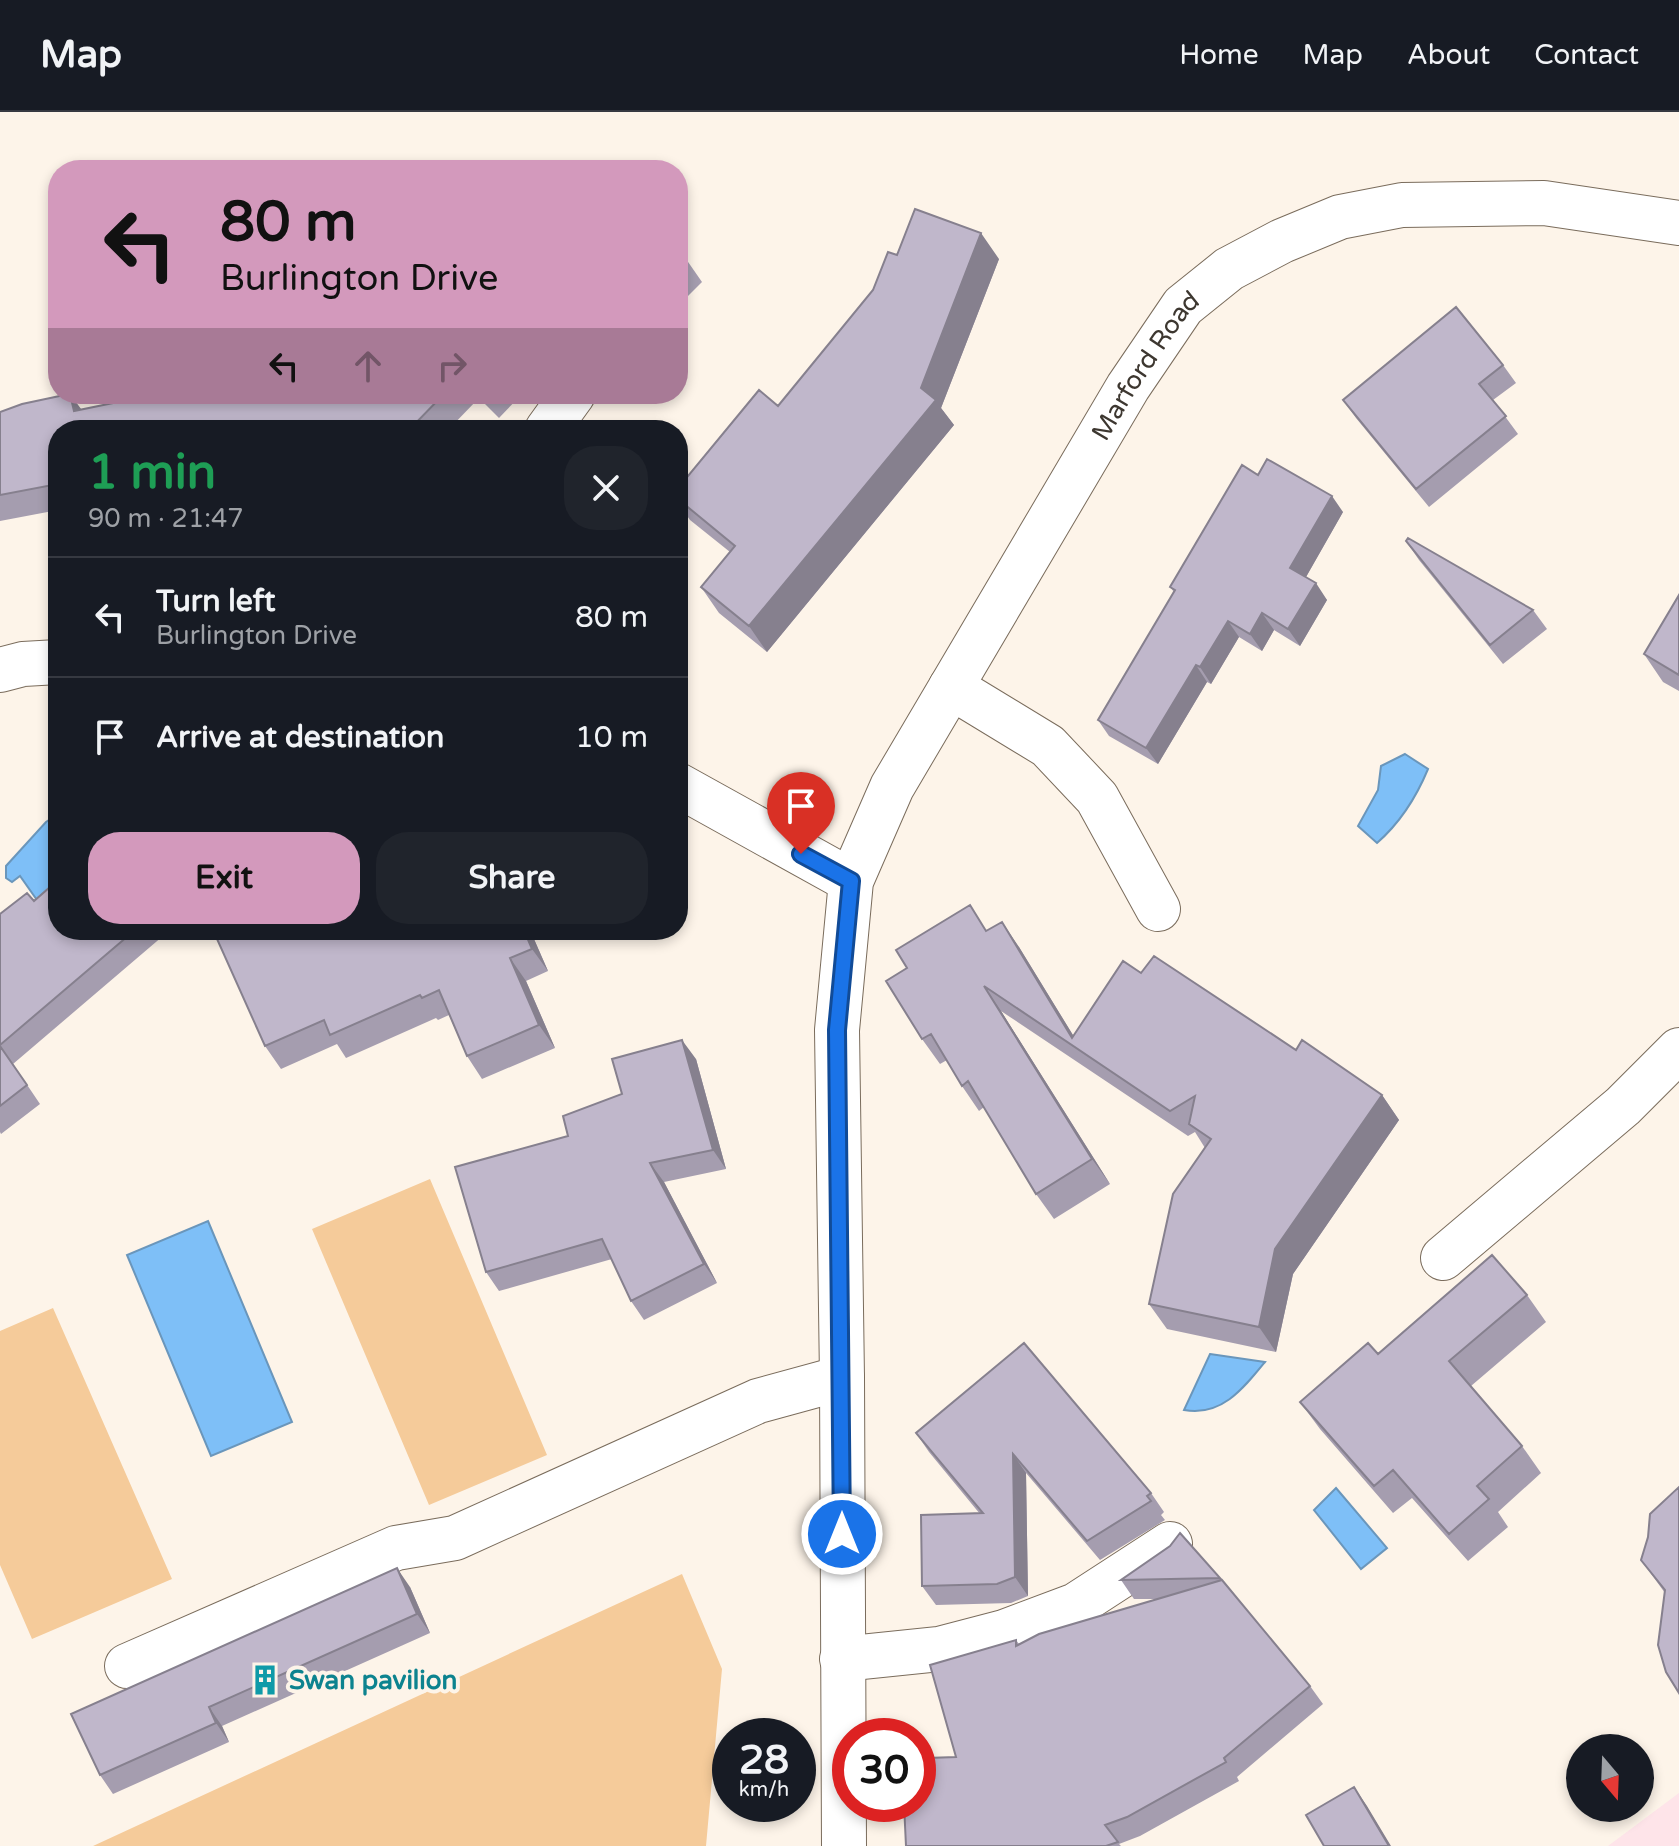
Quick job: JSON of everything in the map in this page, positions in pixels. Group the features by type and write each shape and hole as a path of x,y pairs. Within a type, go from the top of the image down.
{"street":[{"name":"Marford Road","path":"844,1846 837,1030 851,881 892,787 1128,387 1183,306 1229,269 1282,241 1340,217 1402,205 1544,203 1679,223"},
{"path":"0,670 23,664 48,663"},
{"path":"951,687 1048,746 1097,798 1158,909"},
{"path":"688,791 851,881"},
{"path":"1443,1258 1623,1106 1679,1050"},
{"path":"127,1666 396,1548 455,1538 758,1401 842,1378"},
{"path":"842,1659 939,1649 1004,1632 1076,1605 1170,1544"}],"shaded area":[{"path":"430,1179 547,1455 429,1505 312,1229"},
{"path":"53,1308 172,1579 32,1639 0,1565 0,1331"},
{"path":"682,1574 722,1669 718,1718 712,1718 712,1780 706,1846 93,1846"},
{"path":"1679,1793 1679,1846 1608,1846 1640,1822 1654,1822 1654,1812"}],"water":[{"path":"1405,754 1428,769 1407,809 1377,843 1358,826 1378,790 1381,766"},
{"path":"48,821 48,891 37,900 20,876 12,882 6,878 6,866"},
{"path":"208,1221 292,1422 211,1456 127,1255"},
{"path":"1210,1354 1265,1362 1239,1391 1220,1405 1197,1411 1184,1410"},
{"path":"1336,1488 1387,1548 1361,1569 1314,1510"}],"building":[{"path":"915,209 981,233 921,388 936,400 749,626 701,587 735,546 688,507 688,476 759,390 778,406 873,290 888,252 897,255"},
{"path":"1456,307 1503,365 1479,384 1506,416 1416,489 1343,400"},
{"path":"48,399 48,404 72,404 74,411 108,404 434,404 419,420 48,420 48,486 0,495 0,412"},
{"path":"1267,459 1332,496 1290,568 1316,583 1288,629 1262,613 1250,634 1228,621 1200,667 1196,665 1146,748 1098,720 1175,590 1170,587 1242,465 1258,475"},
{"path":"1408,538 1533,610 1490,645 1406,541"},
{"path":"1679,595 1679,675 1644,654"},
{"path":"48,889 48,940 123,940 0,1045 0,914 27,893 34,901"},
{"path":"970,905 986,931 1002,922 1072,1038 1123,961 1141,973 1154,956 1296,1050 1302,1040 1382,1095 1275,1249 1259,1327 1149,1304 1173,1194 1211,1139 1189,1124 1195,1096 1170,1111 984,986 1092,1159 1036,1194 968,1081 962,1086 931,1034 922,1039 886,981 907,968 896,950"},
{"path":"217,940 528,940 532,949 510,958 539,1025 467,1056 439,990 422,998 420,995 330,1035 324,1020 265,1046"},
{"path":"682,1040 713,1150 650,1163 704,1264 631,1301 602,1239 486,1272 455,1167 568,1136 563,1116 622,1094 612,1059"},
{"path":"0,1046 27,1085 0,1106"},
{"path":"1492,1255 1527,1295 1449,1361 1522,1446 1477,1486 1489,1499 1449,1534 1393,1470 1374,1486 1300,1402 1368,1343 1378,1354"},
{"path":"1024,1343 1151,1493 1147,1496 1151,1501 1087,1541 1013,1454 1015,1577 997,1584 922,1586 921,1515 983,1513 916,1433"},
{"path":"1679,1487 1679,1693 1666,1672 1658,1645 1665,1590 1641,1560 1648,1537 1650,1514"},
{"path":"1180,1533 1220,1578 1121,1580 1170,1546"},
{"path":"397,1568 417,1614 209,1707 216,1723 100,1775 71,1714"},
{"path":"1222,1580 1310,1686 1224,1758 1226,1762 1127,1817 1105,1825 1118,1842 1106,1846 906,1846 905,1822 936,1822 936,1758 956,1757 930,1665 1016,1640 1016,1646 1039,1634"},
{"path":"1354,1787 1389,1846 1324,1846 1306,1815"}],"place":[{"name":"Swan pavilion","path":"265,1680"}],"route":[{"path":"801,854 851,881 837,1030 842,1534"}]}
